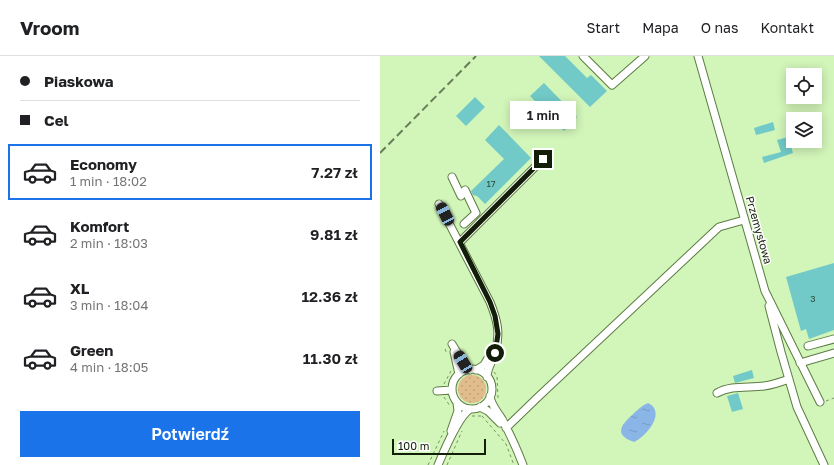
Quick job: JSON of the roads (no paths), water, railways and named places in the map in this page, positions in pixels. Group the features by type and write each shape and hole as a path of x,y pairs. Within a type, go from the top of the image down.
{"street":[{"path":"583,56 612,84 644,56"},
{"name":"Przemysłowa","path":"698,56 765,290 820,402"},
{"path":"460,242 543,159"},
{"path":"452,177 476,213 464,224"},
{"path":"440,204 490,302 498,324 495,353 487,372 491,389 491,402 516,446 523,465"},
{"path":"506,428 719,226 744,220"},
{"path":"765,290 797,407 824,465"},
{"path":"808,346 834,339"},
{"path":"800,363 831,354 825,341"},
{"path":"447,445 458,411 457,403 452,390 454,381 459,374 484,365 497,342"},
{"path":"459,374 452,344 463,362 473,370 480,371 487,377"},
{"path":"717,393 730,388 777,384 789,379"},
{"path":"437,391 452,390"},
{"path":"480,407 490,396"},
{"path":"457,403 461,406 470,408 480,407 488,411 506,428"},
{"path":"438,465 464,414 470,408"}],"water":[{"path":"648,403 656,412 653,424 639,439 634,442 628,440 621,431 623,425 636,411"}],"railway":[{"path":"380,153 476,56"}]}
